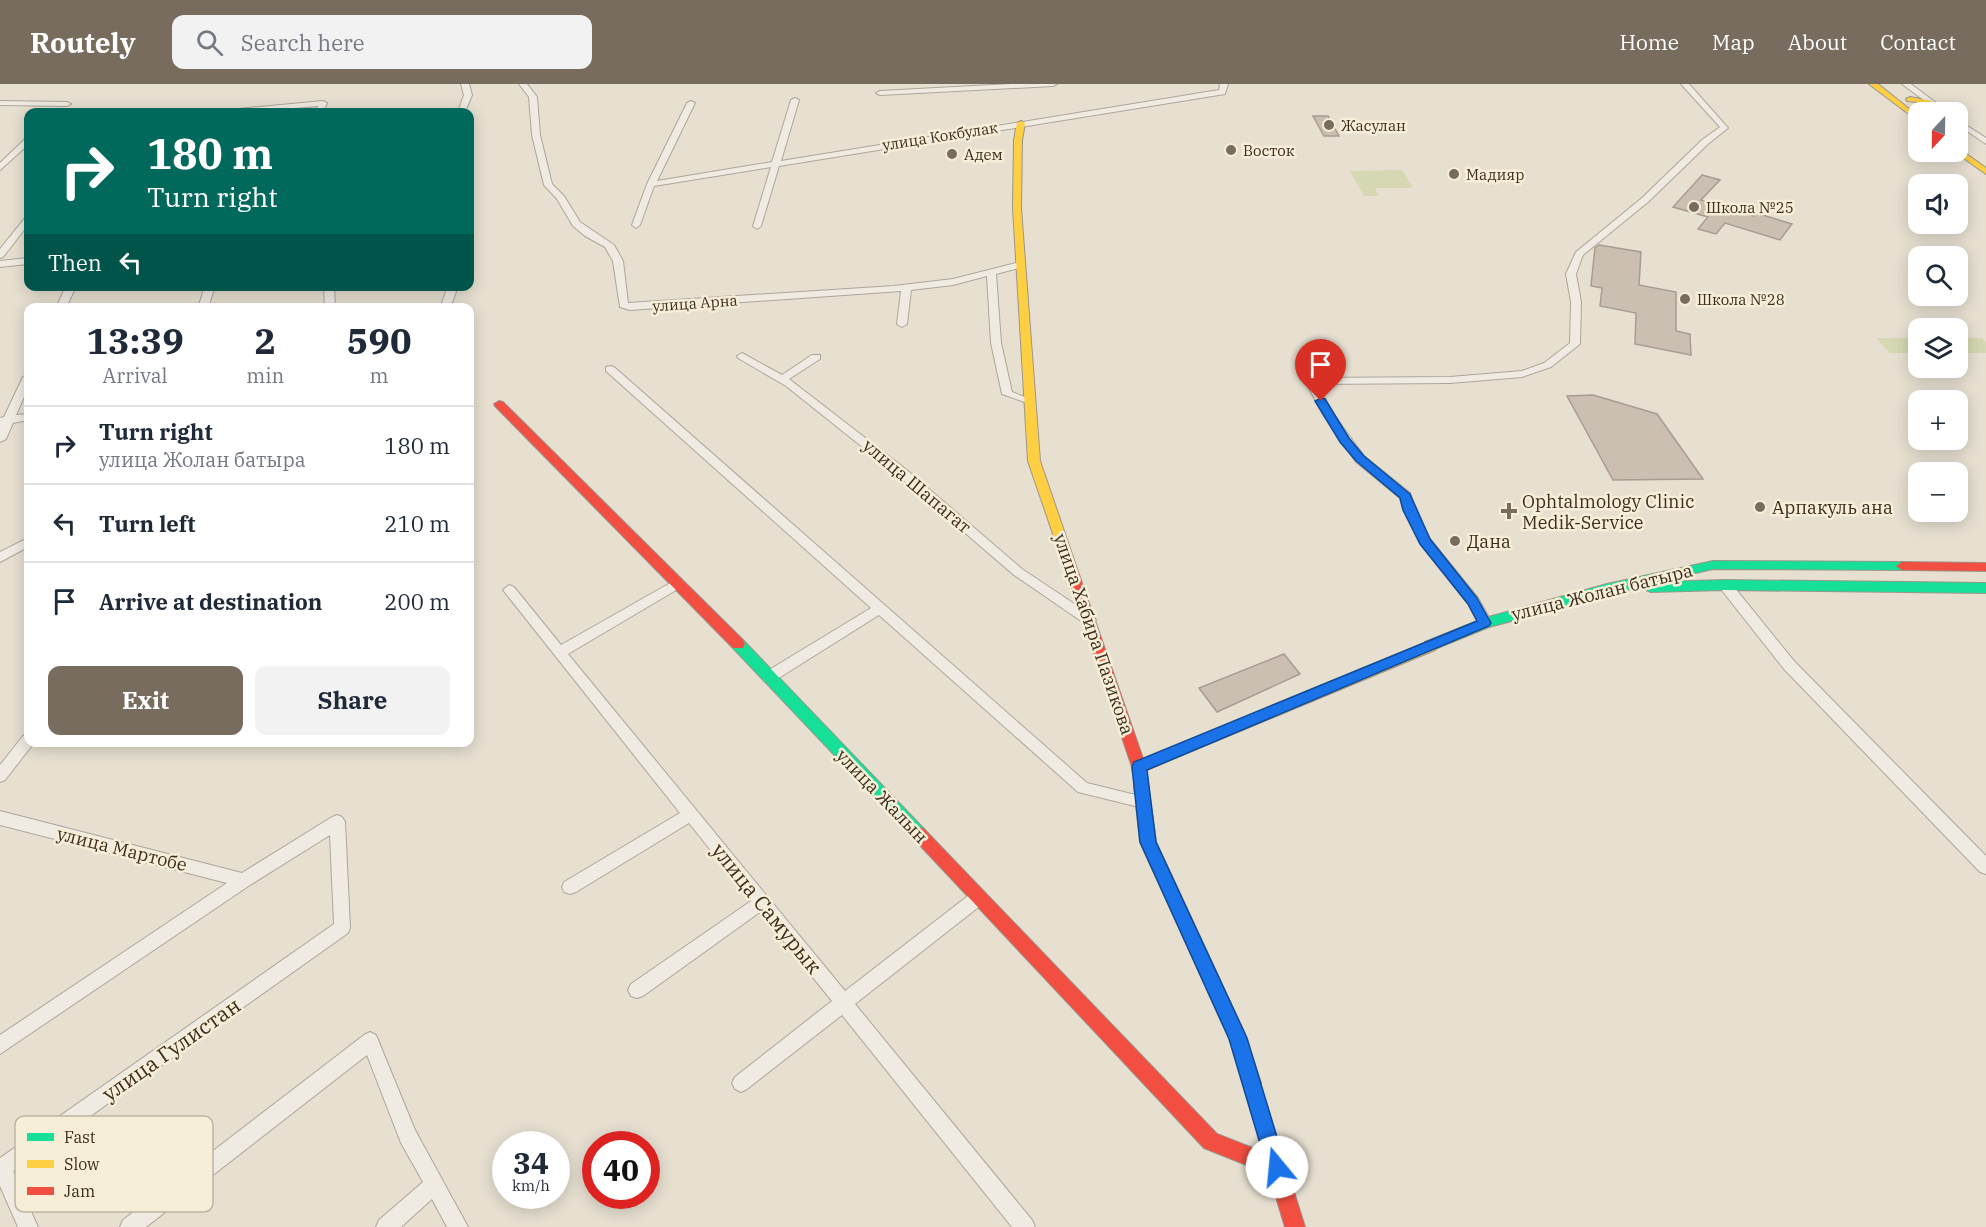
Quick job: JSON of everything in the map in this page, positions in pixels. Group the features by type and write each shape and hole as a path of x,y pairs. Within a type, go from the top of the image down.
{"street":[{"path":"463,108 468,95 465,84"},
{"name":"улица Арна","path":"523,84 533,98 537,135 548,185 561,198 576,224 588,234 609,245 618,261 623,305 642,307 906,288 953,282 1020,265"},
{"path":"880,93 1053,84"},
{"name":"улица Кокбулак","path":"651,184 1222,92 1224,84"},
{"path":"1485,623 1473,601 1425,541 1409,510 1406,496 1360,459 1329,416 1310,381 1371,379 1447,381 1489,377 1539,369 1564,354 1575,344 1576,302 1571,274 1579,254 1645,200 1705,142 1724,128 1698,95 1685,84"},
{"path":"1873,84 1908,103"},
{"path":"1891,84 1911,102"},
{"path":"1906,84 1915,102"},
{"path":"757,226 795,100"},
{"path":"0,103 67,104 62,108"},
{"path":"270,108 323,103 321,108"},
{"path":"636,225 651,184 692,103"},
{"name":"улица Хабира Пазикова","path":"1021,123 1017,208 1034,461 1139,767 1148,842 1238,1038 1295,1227"},
{"path":"1968,129 1986,142"},
{"path":"1968,142 1986,156"},
{"path":"0,168 24,145"},
{"path":"1968,158 1986,172"},
{"path":"0,255 24,225"},
{"path":"0,264 24,261"},
{"path":"991,272 996,343 1007,394 1030,401"},
{"path":"902,324 906,288"},
{"name":"улица Шапагат","path":"742,356 782,379 904,474 1018,572 1089,620"},
{"path":"782,379 816,357"},
{"path":"610,369 1083,788 1143,802"},
{"path":"0,439 4,421 24,384"},
{"name":"улица Жалын","path":"499,404 592,500 679,583 1211,1141 1277,1167"},
{"path":"4,421 24,418"},
{"path":"0,558 24,544"},
{"name":"улица Жолан батыра","path":"1139,767 1485,623 1607,589 1713,565 1986,567"},
{"path":"560,653 679,583"},
{"path":"1607,589 1725,585 1986,588"},
{"path":"1725,585 1790,665 1986,867"},
{"name":"улица Самурык","path":"509,590 1025,1227"},
{"path":"769,677 880,608"},
{"path":"0,776 24,745"},
{"path":"570,886 691,814"},
{"name":"улица Мартобе","path":"0,818 244,880"},
{"name":"улица Гулистан","path":"75,1116 342,928 338,822 244,880"},
{"path":"0,1045 244,880"},
{"path":"741,1083 979,897"},
{"path":"637,990 762,902"},
{"path":"213,1163 370,1041 408,1136 458,1227"},
{"name":"улица Гулистан","path":"1,1168 15,1158"},
{"path":"1,1168 15,1199"},
{"path":"386,1227 434,1185"},
{"path":"21,1212 28,1227"},
{"path":"130,1227 149,1212"}],"green space":[{"path":"1402,170 1413,188 1375,188 1379,196 1364,196 1350,171"},
{"path":"1876,338 1908,338 1908,353 1890,353"},
{"path":"1968,338 1982,338 1986,342 1986,353 1968,353"}],"building":[{"path":"1313,116 1328,116 1339,136 1324,136"},
{"name":"Школа №25","path":"1702,175 1720,180 1701,200 1754,216 1756,213 1792,224 1780,240 1725,223 1716,234 1698,229 1708,217 1673,207"},
{"name":"Школа №28","path":"1599,245 1641,252 1639,285 1676,292 1676,331 1690,334 1691,355 1635,344 1636,313 1600,306 1602,288 1591,286 1595,248"},
{"path":"1593,395 1657,414 1703,479 1613,480 1567,396"},
{"path":"1284,654 1300,674 1217,712 1199,688"}],"traffic: fast":[{"path":"1430,646 1485,623 1607,589 1713,565 1902,566"},
{"path":"1651,587 1725,585 1986,588"},
{"path":"738,644 919,834"}],"traffic: slow":[{"path":"1873,84 1908,111"},
{"path":"1910,99 1928,101"},
{"path":"1021,123 1018,140 1017,208 1034,461 1069,563"},
{"path":"1968,158 1986,172"},
{"path":"1139,767 1430,646"},
{"path":"1141,785 1148,842 1238,1038 1252,1083"}],"traffic: jam":[{"path":"499,404 738,644"},
{"path":"1069,563 1139,767 1141,785"},
{"path":"1902,566 1986,567"},
{"path":"919,834 1211,1141 1277,1167"},
{"path":"1252,1083 1295,1227"}],"place":[{"name":"Жасулан","path":"1329,125"},
{"name":"Восток","path":"1231,150"},
{"name":"Адем","path":"952,154"},
{"name":"Мадияр","path":"1454,174"},
{"name":"Школа №25","path":"1694,207"},
{"name":"Школа №28","path":"1685,299"},
{"name":"Арпакуль ана","path":"1760,507"},
{"name":"Ophtalmology Clinic Medik-Service","path":"1509,511"},
{"name":"Дана","path":"1455,541"}],"route":[{"path":"1277,1167 1238,1038 1148,842 1139,767 1485,623 1473,601 1425,541 1409,510 1406,496 1360,459 1344,440 1321,401"}]}
